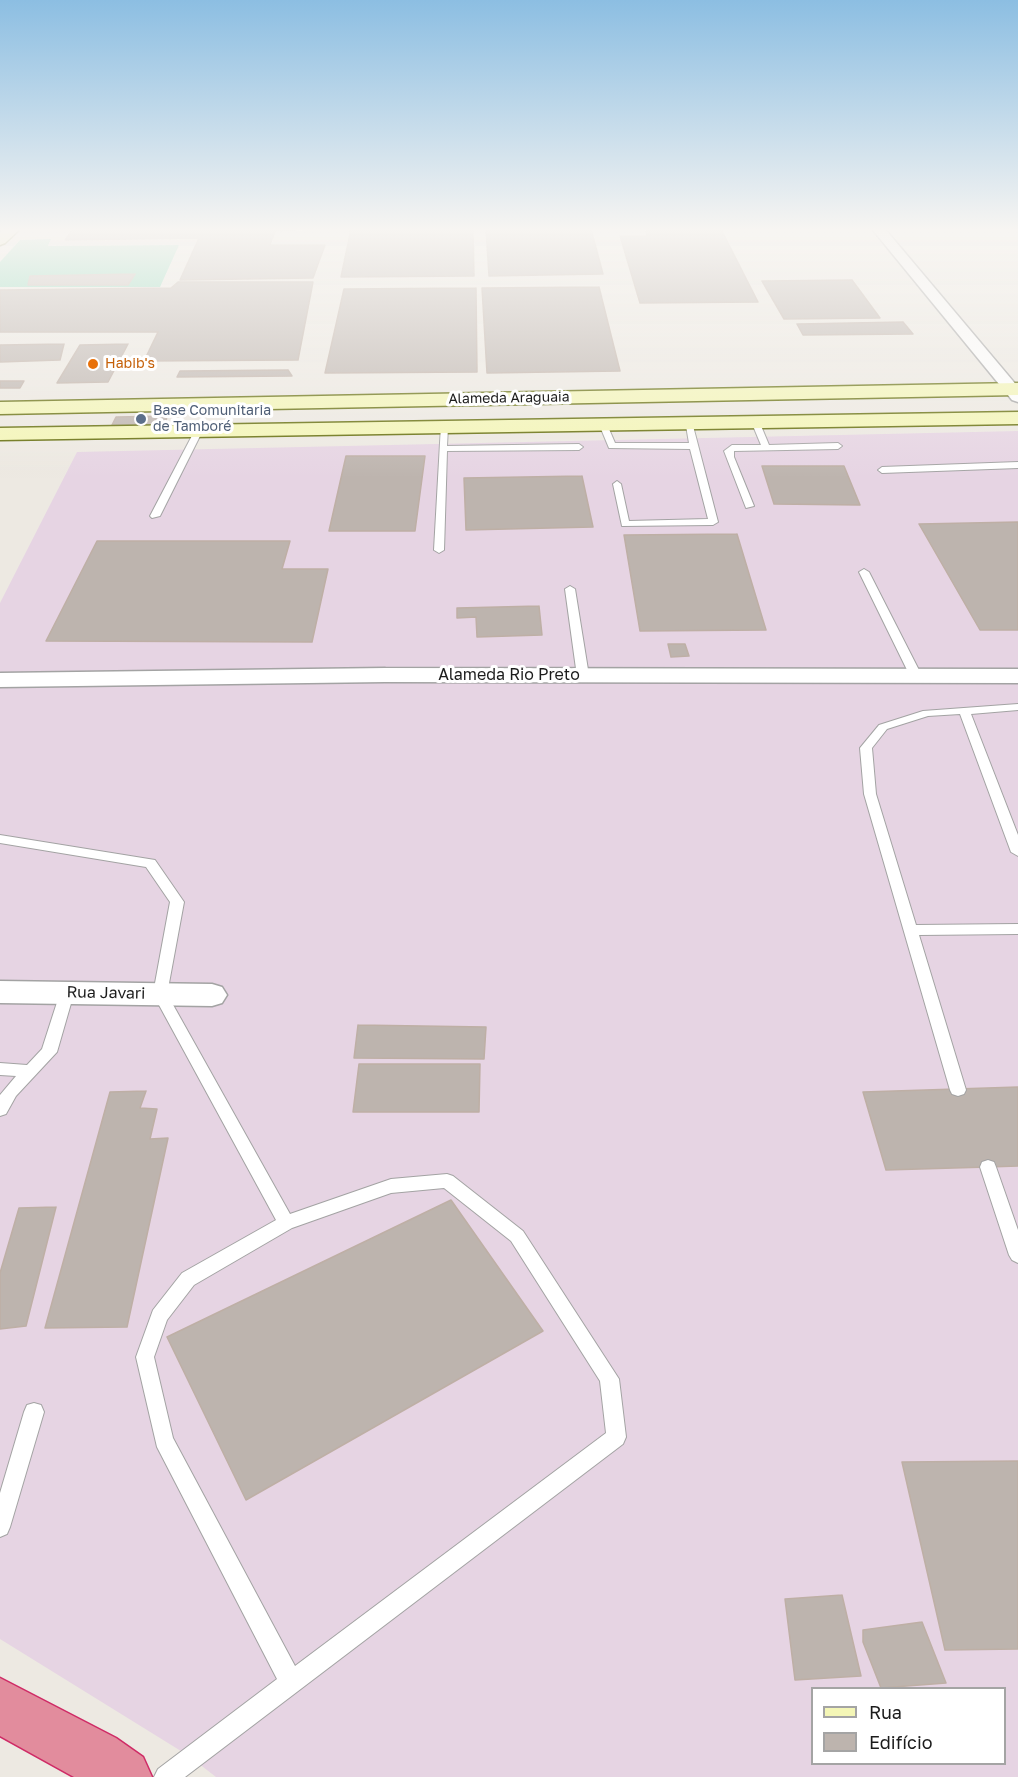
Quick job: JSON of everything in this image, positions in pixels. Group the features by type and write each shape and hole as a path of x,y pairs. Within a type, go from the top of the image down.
{"highway":[{"path":"0,1706 96,1758 123,1777"}],"street":[{"path":"948,312 1016,392"},
{"path":"955,390 1018,412"},
{"name":"Alameda Araguaia","path":"0,408 955,390 1016,392"},
{"path":"321,429 334,422 344,412 340,406 322,402"},
{"name":"Alameda Araguaia","path":"0,434 1018,418"},
{"name":"Alameda Rio Preto","path":"0,680 1018,676"},
{"name":"Rua Javari","path":"0,992 212,995"}],"lane":[{"path":"755,421 766,447"},
{"path":"617,484 625,524 713,522 688,422"},
{"path":"603,424 612,446 694,446"},
{"path":"438,550 444,427"},
{"path":"155,516 199,430"},
{"path":"749,506 729,451 732,448 838,446"},
{"path":"443,449 579,447"},
{"path":"882,470 1018,465"},
{"path":"864,572 916,676"},
{"path":"570,589 583,676"},
{"path":"958,1090 870,794 866,748 883,727 927,714 1018,707"},
{"path":"964,710 1018,852"},
{"path":"0,839 150,863 177,902 160,994 286,1223"},
{"path":"910,930 1018,929"},
{"path":"0,1110 10,1092 50,1052 67,993"},
{"path":"0,1069 31,1071"},
{"path":"988,1167 1018,1255"},
{"path":"166,1777 616,1437 609,1379 517,1236 447,1181 391,1186 286,1223 188,1279 159,1316 146,1357 164,1440 291,1682"},
{"path":"0,1527 34,1412"}],"shaded area":[{"path":"1018,431 1018,1777 216,1777 189,1756 0,1639 0,603 77,452"}],"building":[{"path":"0,312 307,312 298,360 144,361 158,332 0,332"},
{"path":"339,312 476,312 477,372 325,373"},
{"path":"483,312 605,312 620,371 487,373"},
{"path":"780,312 876,312 880,318 784,319"},
{"path":"903,322 913,334 803,335 797,324"},
{"path":"64,344 60,360 0,362 0,345"},
{"name":"Habib's","path":"128,344 108,382 57,383 80,345"},
{"path":"288,370 292,376 177,377 180,371"},
{"path":"0,381 24,381 20,388 0,388"},
{"name":"Base Comunitaria de Tamboré","path":"167,416 166,422 159,426 111,427 116,417"},
{"path":"346,456 425,456 415,531 329,531"},
{"path":"762,466 844,466 860,505 774,504"},
{"path":"582,476 593,527 466,530 464,478"},
{"path":"1018,522 1018,630 980,630 919,524"},
{"path":"737,534 766,630 640,631 624,535"},
{"path":"97,541 290,541 282,569 328,569 312,642 46,641"},
{"path":"539,606 542,635 477,637 476,617 457,618 457,608"},
{"path":"668,644 685,644 689,656 671,657"},
{"path":"358,1025 486,1027 484,1059 354,1058"},
{"path":"359,1064 480,1064 479,1112 353,1112"},
{"path":"1018,1087 1018,1166 886,1170 863,1092"},
{"path":"146,1091 140,1108 157,1109 150,1139 168,1138 127,1327 45,1328 110,1092"},
{"path":"451,1200 543,1331 246,1500 167,1337"},
{"path":"56,1207 26,1326 0,1329 0,1273 19,1208"},
{"path":"1018,1461 1018,1649 945,1650 902,1462"},
{"path":"842,1595 861,1676 795,1680 785,1599"},
{"path":"922,1622 946,1683 881,1687 863,1642 863,1630"}],"place":[{"name":"Habib's","path":"93,364"},
{"name":"Base Comunitaria de Tamboré","path":"141,419"}]}
